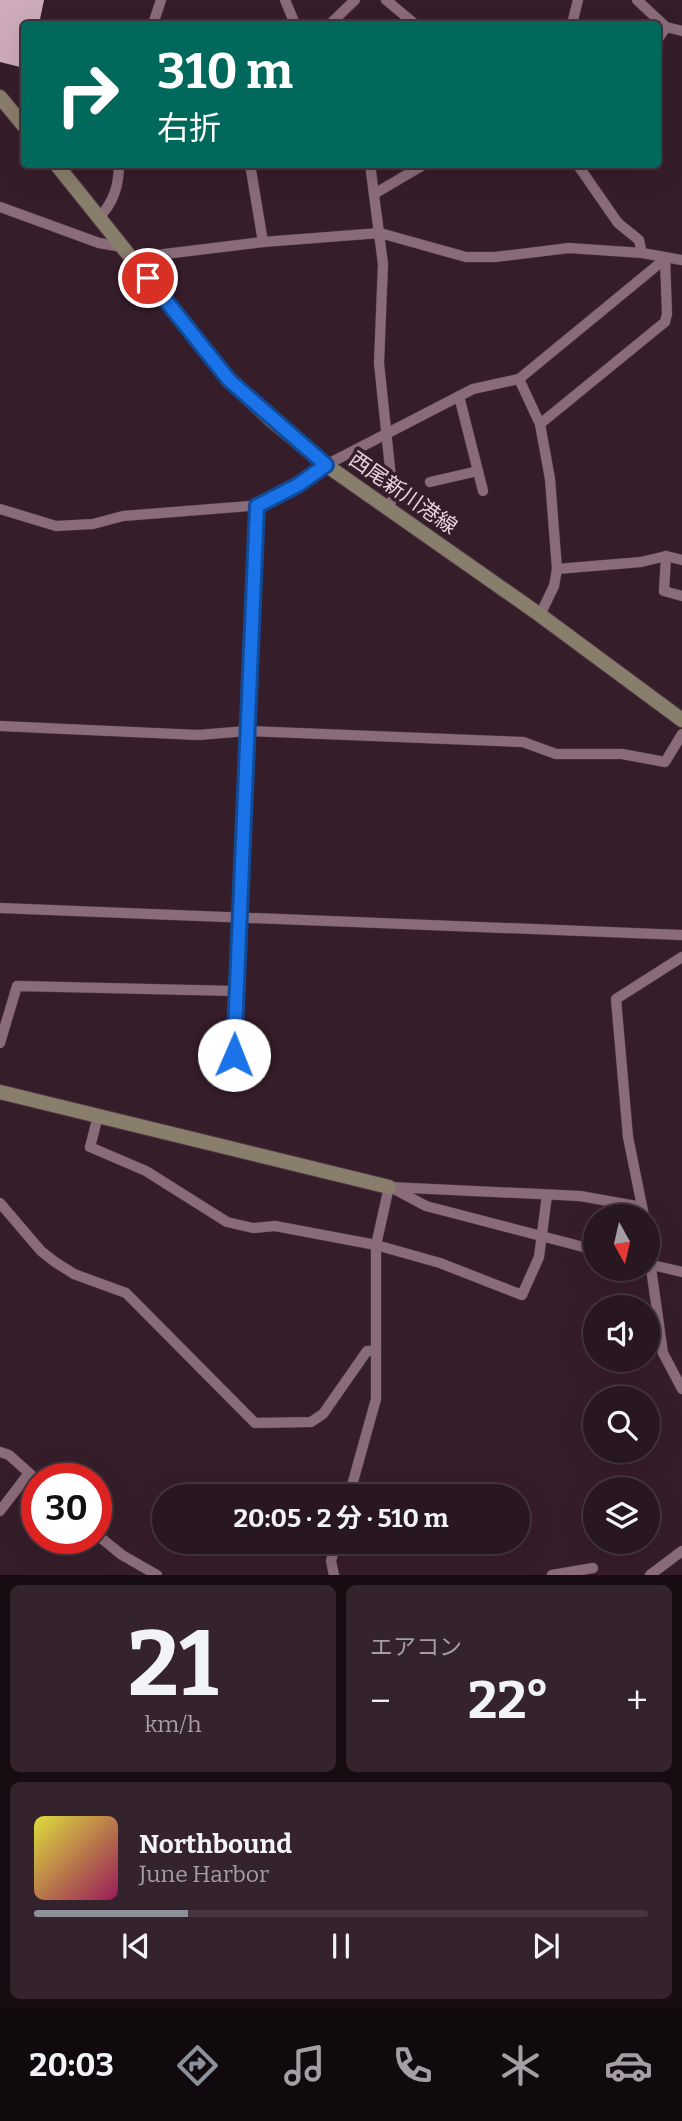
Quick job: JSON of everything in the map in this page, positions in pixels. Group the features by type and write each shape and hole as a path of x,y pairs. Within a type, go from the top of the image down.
{"main road":[{"path":"0,97 21,122"},
{"name":"西尾新川港線","path":"59,168 229,380 326,465 540,615 682,720"},
{"path":"0,1091 389,1187"}],"street":[{"path":"154,21 161,0"},
{"path":"285,0 294,21"},
{"path":"333,21 355,0"},
{"path":"386,0 411,21"},
{"path":"573,21 578,0"},
{"path":"637,0 660,21"},
{"path":"661,22 666,27 682,31"},
{"path":"661,34 666,27"},
{"path":"99,217 110,207 119,180 119,168"},
{"path":"251,168 263,242"},
{"path":"371,168 383,264 379,363 393,498 389,507"},
{"path":"374,194 418,168"},
{"path":"580,168 618,223 639,240 642,253"},
{"path":"0,207 128,253 380,233 466,257 569,248 642,253 682,260"},
{"path":"0,509 56,526 93,524 123,516 257,506 298,485 326,465 473,389 519,379 665,259"},
{"path":"540,424 665,322 665,259"},
{"path":"519,379 540,424 550,479 557,569 554,586 540,615"},
{"path":"459,396 483,491"},
{"path":"430,482 478,471"},
{"path":"234,1055 257,506"},
{"path":"557,569 641,562 666,556 682,560"},
{"path":"666,556 664,591 682,596"},
{"path":"0,726 198,735 247,731 523,742 556,754 622,754 666,762 682,734"},
{"path":"0,908 682,935"},
{"path":"641,1204 628,1137 616,999 682,957"},
{"path":"0,1043 17,986 236,991"},
{"path":"98,1116 90,1147 146,1171 227,1222 253,1228 275,1226 376,1245 440,1263 522,1295 539,1257 547,1195"},
{"path":"389,1187 580,1196 612,1204"},
{"path":"389,1187 426,1206 583,1247"},
{"path":"352,1484 376,1399 376,1245 389,1187"},
{"path":"0,1203 55,1262 74,1274 126,1293 255,1423 311,1422 323,1414 367,1350 376,1351"},
{"path":"660,1267 682,1272"},
{"path":"652,1281 663,1353 682,1389"},
{"path":"0,1452 9,1455 21,1466"},
{"path":"0,1511 21,1489"},
{"path":"112,1547 157,1575"},
{"path":"650,1575 682,1552"},
{"path":"333,1554 331,1561 334,1575"},
{"path":"552,1575 593,1568"}],"building":[{"path":"0,0 44,0 40,21 21,21 21,66 0,62"}],"route":[{"path":"148,278 229,380 270,419 326,465 298,485 257,506 234,1055"}]}
